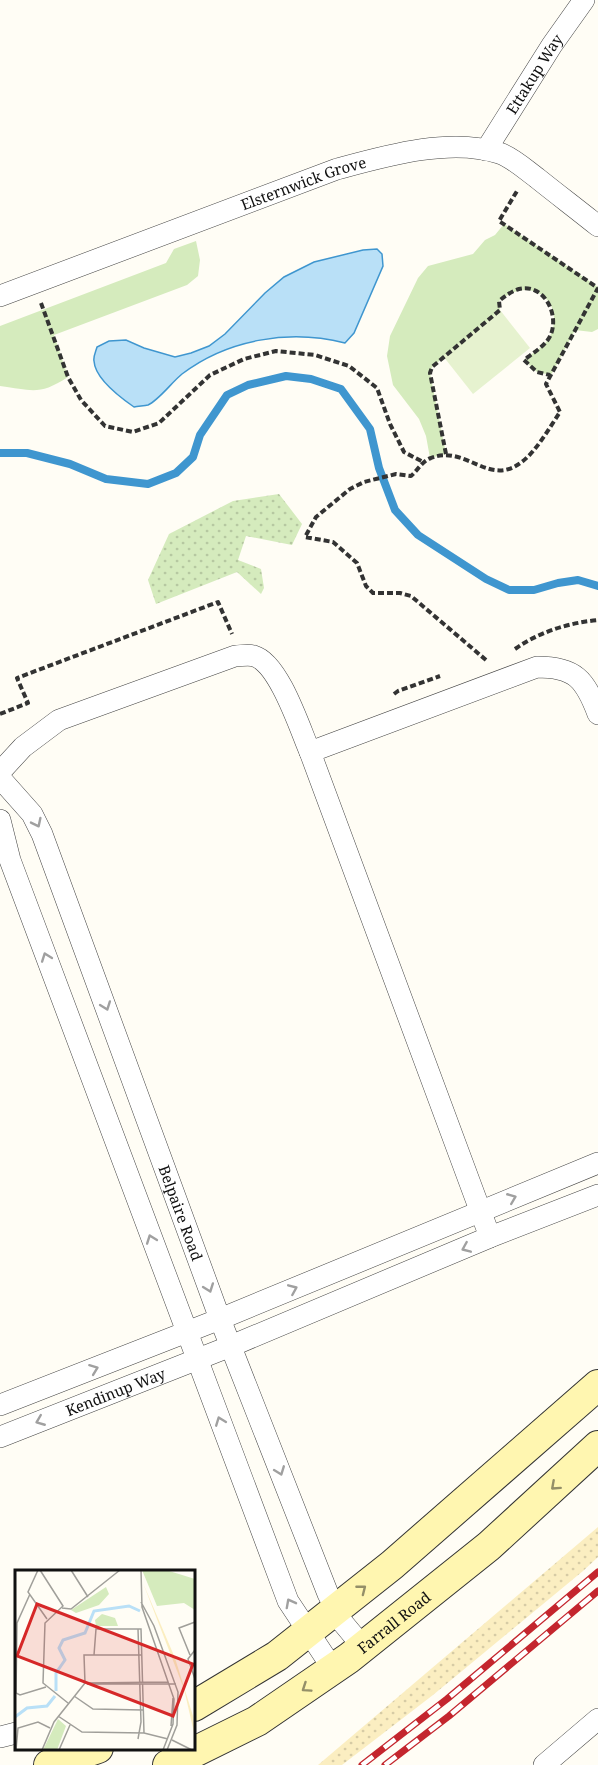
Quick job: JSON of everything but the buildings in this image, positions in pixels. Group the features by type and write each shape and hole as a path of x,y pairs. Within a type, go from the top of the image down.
{"main road":[{"path":"201,1698 277,1656 392,1566 598,1384"},
{"path":"555,1422 598,1404"},
{"name":"Farrall Road","path":"168,1765 257,1721 363,1647 489,1546 598,1446"},
{"path":"49,1765 95,1750"}],"street":[{"name":"Ettakup Way","path":"486,150 552,45 584,0"},
{"name":"Elsternwick Grove","path":"0,296 337,169 386,156 436,148 461,148 501,153 598,226"},
{"path":"0,772 23,747 59,720 235,656 253,656 266,663 278,677 310,752 490,1237"},
{"path":"310,752 537,667 557,667 571,672 586,687 598,714"},
{"name":"Belpaire Road","path":"0,778 32,814 42,834 220,1319 336,1610 343,1623 363,1647"},
{"path":"0,820 10,860 288,1601 333,1669"},
{"name":"Kendinup Way","path":"0,1405 186,1333 598,1163"},
{"name":"Kendinup Way","path":"0,1437 231,1346 490,1237 598,1195"},
{"path":"69,1379 80,1405"},
{"path":"544,1765 598,1719"},
{"path":"0,1737 15,1733"}],"path":[{"path":"495,657 486,660 411,596 400,593 373,593 366,586 357,563 333,542 305,537 316,517 350,489 364,482 396,474 411,476 423,462 430,458 446,454 499,472 513,468 525,460 560,412 546,384 598,288 499,220 529,172"},
{"path":"33,283 68,377 81,400 105,426 133,432 159,423 210,375 244,359 276,351 315,355 349,366 377,388 390,424 404,452 423,462"},
{"path":"446,454 430,373 432,367 500,310 499,301 507,295 521,289 532,290 545,297 552,309 554,321 551,335 541,347 524,360 537,372 551,375"},
{"path":"514,650 530,639 559,628 598,620"}],"green space":[{"path":"504,224 598,287 598,329 592,332 575,330 551,375 537,372 524,360 543,345 551,334 554,322 549,302 542,295 533,291 522,290 511,293 499,301 500,310 432,367 430,373 446,454 430,458 426,436 419,419 393,385 387,356 390,336 418,278 428,266 473,254"},
{"path":"196,241 200,260 198,276 187,285 54,335 68,377 50,387 35,390 0,386 0,326 166,263 174,249"},
{"path":"500,310 530,348 473,394 443,356"},
{"path":"279,494 302,524 292,545 246,536 238,560 261,569 264,588 261,594 237,572 156,604 148,580 169,534 233,501"}],"sand":[{"path":"598,1527 598,1557 583,1571 433,1695 342,1765 318,1765"}],"water":[{"path":"377,249 382,254 383,266 354,333 345,343 303,337 281,337 239,345 219,352 182,374 152,403 134,407 109,387 95,368 94,358 97,347 109,341 126,340 175,357 209,346 225,334 284,277 314,262 363,250"}],"waterway":[{"path":"0,453 27,453 70,464 106,479 148,484 176,473 193,457 200,435 227,395 248,385 286,376 311,379 341,389 370,429 379,468 395,510 418,535 486,579 509,590 534,590 578,580 598,586"}],"railway":[{"path":"362,1765 447,1699 598,1572"},
{"path":"385,1765 449,1716 598,1591"}]}
